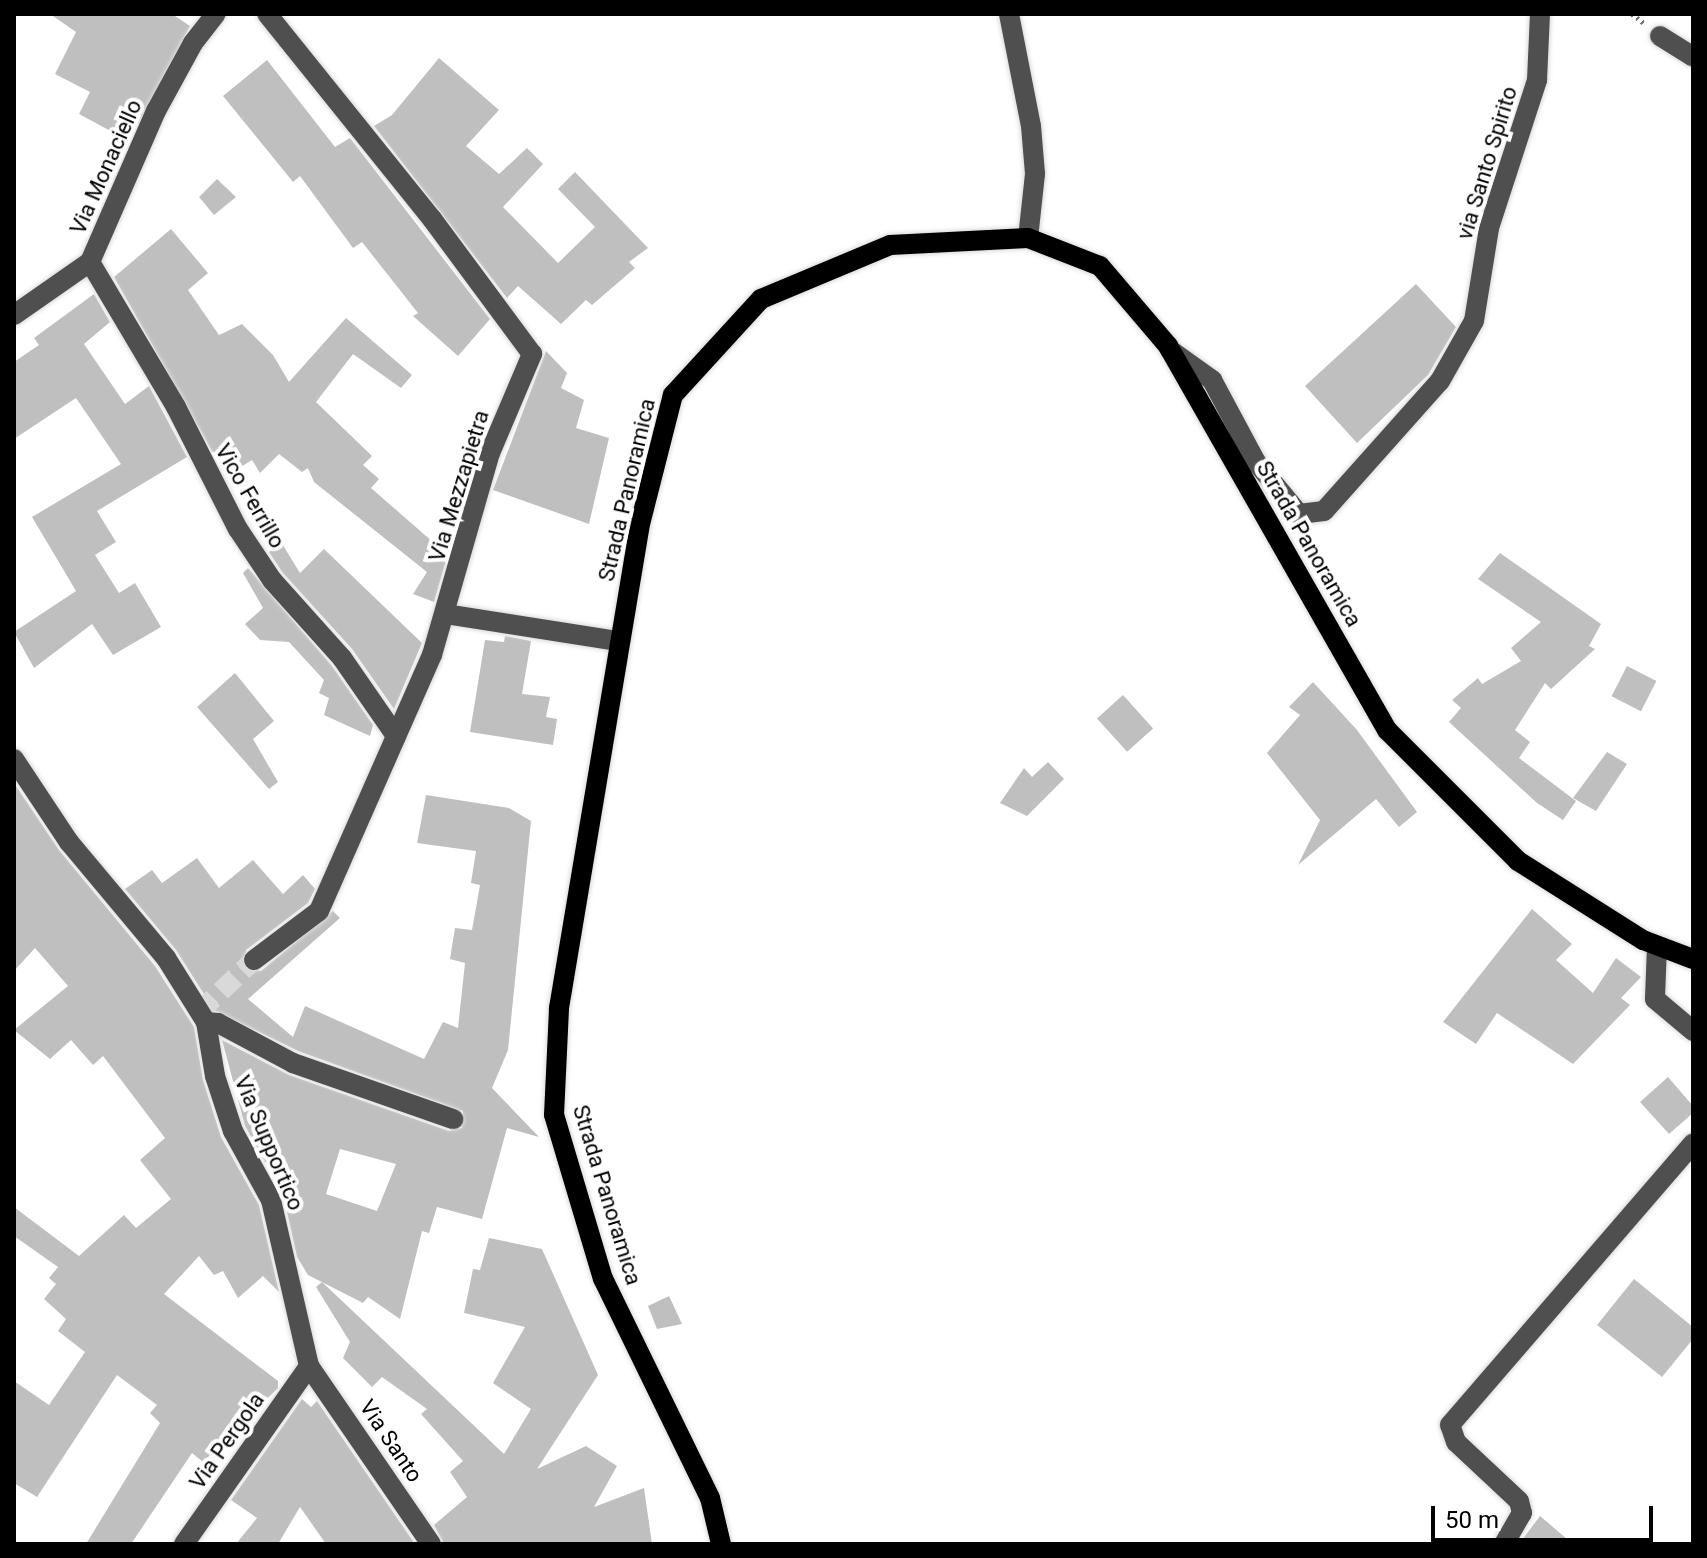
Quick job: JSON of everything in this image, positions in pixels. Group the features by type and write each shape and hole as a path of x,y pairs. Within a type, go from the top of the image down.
{"main road":[{"name":"Strada Panoramica","path":"721,1544 710,1498 603,1279 554,1115 559,1008 639,528 673,395 761,299 890,245 1028,238 1100,266 1170,350 1388,731 1518,861 1657,946 1693,959"}],"street":[{"name":"Via Monaciello","path":"14,315 90,262 156,111 193,43 216,14"},
{"name":"Via Mezzapietra","path":"254,960 319,911 396,736 445,614 490,453 532,354 432,219 267,14"},
{"path":"1009,14 1032,138 1035,174 1028,238"},
{"name":"via Santo Spirito","path":"1170,350 1212,380 1256,462 1299,514 1324,511 1440,381 1474,321 1489,228 1537,80 1540,14"},
{"path":"1660,36 1693,57"},
{"name":"Vico Ferrillo","path":"90,262 176,407 238,529 281,591 342,658 396,736"},
{"path":"445,614 618,641"},
{"name":"Via Supportico","path":"14,759 69,842 166,958 206,1022 212,1065 233,1131 271,1200 309,1366"},
{"path":"1657,946 1655,999 1693,1031"},
{"path":"206,1022 218,1023 293,1063 453,1119"},
{"path":"1504,1544 1522,1513 1519,1501 1456,1442 1450,1425 1693,1143"},
{"name":"Via Pergola","path":"184,1544 309,1366"},
{"name":"Via Santo","path":"309,1366 431,1544"}],"building":[{"path":"50,14 172,14 190,26 129,141 79,114 90,92 55,74 76,32"},
{"path":"439,58 499,110 466,146 499,174 527,148 543,164 503,207 558,263 595,227 558,189 575,172 648,248 629,262 635,268 592,305 586,300 561,324 518,286 507,298 374,126 392,115"},
{"path":"267,60 335,147 350,138 490,319 458,356 413,316 418,313 362,242 353,248 300,176 293,182 223,96"},
{"path":"217,179 236,197 214,215 199,197"},
{"path":"171,229 208,273 188,290 219,335 242,324 273,355 289,382 346,318 412,375 401,388 353,354 316,402 372,456 363,465 379,479 371,488 441,549 454,533 434,602 413,594 427,572 314,482 308,468 302,472 279,454 260,473 252,460 226,476 114,277"},
{"path":"1416,284 1456,327 1428,375 1357,443 1305,386"},
{"path":"94,294 110,322 84,344 125,404 149,386 187,457 97,511 116,542 95,555 119,593 135,583 161,627 113,655 92,624 34,668 14,632 76,591 32,517 121,464 76,398 14,439 14,362 39,345 34,338"},
{"path":"546,351 567,373 561,388 584,400 576,428 609,438 589,524 493,490"},
{"path":"281,542 300,573 324,549 422,643 394,709 352,649 282,572 269,552"},
{"path":"1500,553 1601,624 1589,646 1595,649 1551,689 1545,683 1515,730 1530,742 1519,758 1576,801 1563,820 1537,803 1449,722 1461,708 1452,700 1478,678 1482,684 1521,661 1511,648 1541,622 1478,579"},
{"path":"248,568 332,666 373,725 370,736 324,715 329,698 319,693 324,680 289,642 260,640 245,624 263,608 243,573"},
{"path":"505,636 531,641 522,694 550,697 546,717 557,719 553,745 470,732 485,640 504,642"},
{"path":"1627,666 1656,681 1641,711 1612,696"},
{"path":"235,673 274,721 253,739 278,782 269,789 197,707"},
{"path":"1313,682 1357,730 1417,812 1399,827 1376,799 1298,865 1320,820 1267,753 1300,715 1289,707"},
{"path":"1123,695 1153,728 1127,752 1097,718"},
{"path":"1607,752 1627,764 1596,811 1573,798"},
{"path":"1048,762 1064,779 1027,816 1000,803 1024,768 1032,777"},
{"path":"14,783 59,850 155,966 194,1027 203,1080 221,1137 259,1205 279,1292 263,1276 238,1298 223,1271 214,1275 199,1256 164,1294 278,1381 278,1388 203,1462 192,1453 131,1544 86,1544 160,1423 150,1413 157,1405 117,1375 37,1497 14,1483 14,1381 49,1405 85,1352 58,1331 66,1319 44,1299 56,1284 49,1278 58,1267 14,1236 14,1207 79,1256 124,1215 136,1228 171,1199 140,1160 165,1138 103,1056 93,1065 71,1040 50,1059 14,1030 68,986 35,948 14,971"},
{"path":"426,795 509,808 531,821 508,1050 492,1088 539,1137 507,1128 482,1219 437,1207 429,1233 422,1231 400,1319 368,1297 363,1303 308,1275 297,1257 283,1194 245,1126 222,1040 289,1075 449,1131 462,1128 463,1111 298,1051 214,1010 176,950 125,889 152,870 162,883 197,858 219,888 253,860 283,894 303,875 315,889 308,903 246,950 244,968 261,971 333,911 340,918 248,999 293,1037 305,1006 424,1059 443,1022 458,1028 465,963 450,959 455,928 472,930 480,885 471,883 476,851 417,843","holes":["340,1149 396,1164 377,1211 326,1194"]},
{"path":"1532,909 1572,944 1556,960 1593,993 1616,958 1641,977 1621,998 1630,1005 1573,1064 1497,1013 1476,1044 1443,1022"},
{"path":"1668,1077 1693,1106 1693,1113 1669,1134 1640,1102"},
{"path":"489,1238 542,1249 598,1375 537,1469 586,1446 617,1466 594,1507 644,1488 652,1544 444,1544 434,1525 467,1497 450,1472 463,1461 421,1414 427,1409 382,1377 372,1387 343,1358 350,1342 316,1287 322,1282 504,1454 531,1409 493,1383 525,1327 464,1313 473,1269 480,1270"},
{"path":"1634,1279 1693,1327 1693,1339 1662,1377 1597,1325"},
{"path":"669,1296 682,1324 657,1329 648,1306"},
{"path":"302,1399 311,1407 317,1401 415,1544 326,1544 300,1507 278,1544 236,1544 257,1518 231,1500"},
{"path":"1540,1516 1573,1544 1519,1544"}],"tunnel":[{"path":"199,1012 254,960"}]}
